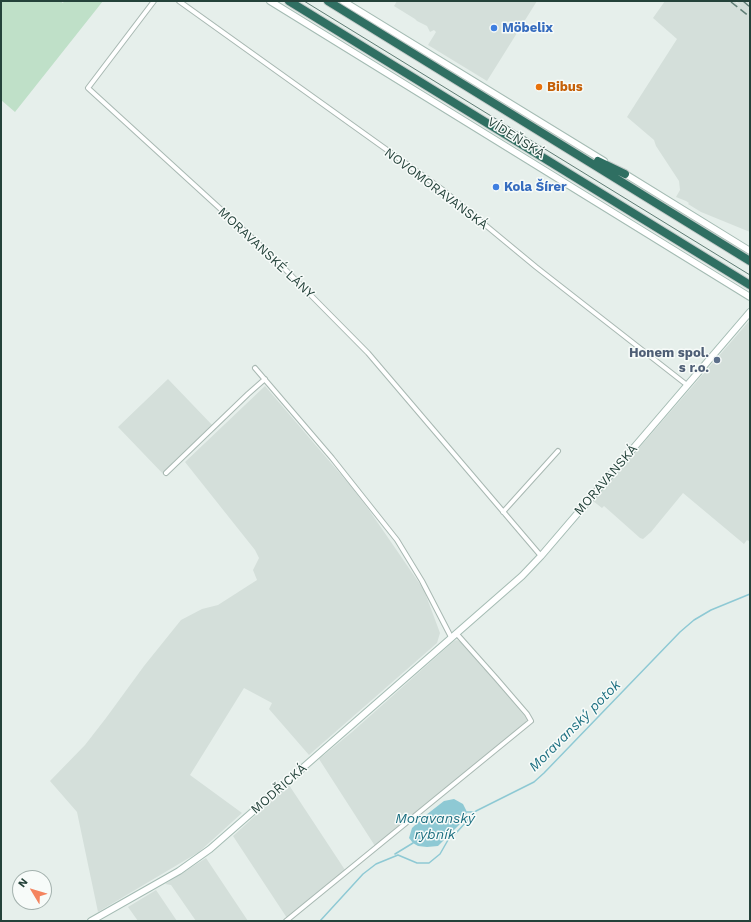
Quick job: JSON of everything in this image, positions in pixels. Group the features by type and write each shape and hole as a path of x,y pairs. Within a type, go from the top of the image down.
{"highway":[{"name":"VÍDEŇSKÁ","path":"289,1 750,285"},
{"name":"VÍDEŇSKÁ","path":"328,1 750,261"},
{"path":"529,124 595,160 625,174"}],"street":[{"name":"MORAVANSKÉ LÁNY","path":"154,1 88,88 272,256 368,353 541,556"},
{"name":"NOVOMORAVANSKÁ","path":"179,1 443,190 536,267 687,386"},
{"name":"VÍDEŇSKÁ","path":"270,1 750,297"},
{"name":"VÍDEŇSKÁ","path":"343,1 750,251"},
{"name":"MORAVANSKÁ","path":"454,635 522,576 541,556 750,312"},
{"path":"255,368 332,458 397,540 454,635 527,714 531,721 286,921"},
{"path":"166,473 265,379"},
{"path":"503,512 558,451"},
{"name":"MODŘICKÁ","path":"91,921 179,871 210,850 454,635"}],"shaded area":[{"path":"397,1 537,1 487,81 428,45 436,32 434,30 430,32 427,26 394,6"},
{"path":"665,1 734,1 742,7 736,1 750,1 750,232 701,212 688,204 689,203 686,201 676,197 680,190 679,181 656,146 654,140 627,117 677,39 653,18"},
{"path":"750,320 750,542 747,540 744,544 683,493 651,532 643,539 640,538 604,506 602,508 593,501"},
{"path":"168,379 215,428 165,476 118,427"},
{"path":"265,386 349,484 369,510 424,590 440,633 437,643 309,755 269,709 272,703 244,688 190,775 242,813 199,852 98,912 77,812 50,781 85,745 144,666 181,620 202,609 218,605 257,580 253,570 259,558 255,550 185,462"},
{"path":"457,640 461,642 485,669 527,719 526,723 375,846 319,759 352,732 454,641"},
{"path":"289,785 345,870 287,918 233,836"},
{"path":"206,858 248,921 196,921 171,885 165,884"},
{"path":"156,890 177,921 138,921 128,907"}],"green space":[{"path":"1,1 60,1 63,3 64,1 103,1 15,112 1,100"}],"water":[{"name":"Moravanský rybník","path":"454,799 463,804 467,812 464,820 438,846 418,846 413,843 409,838 412,828 444,801"}],"waterway":[{"name":"Moravanský potok","path":"320,921 363,874 376,864 398,855 417,863 429,863 440,854 448,840 476,811 534,782 544,773 680,632 694,620 711,610 750,594"},
{"name":"Moravanský potok","path":"467,812 475,812"},
{"path":"395,854 413,843"}],"tram line":[{"path":"304,1 750,275"}],"railway":[{"path":"743,1 750,7"},
{"path":"731,2 750,17"}],"place":[{"name":"Möbelix","path":"494,28"},
{"name":"Bibus","path":"539,87"},
{"name":"Kola Šírer","path":"496,187"},
{"name":"Honem spol. s r.o.","path":"717,360"}]}
